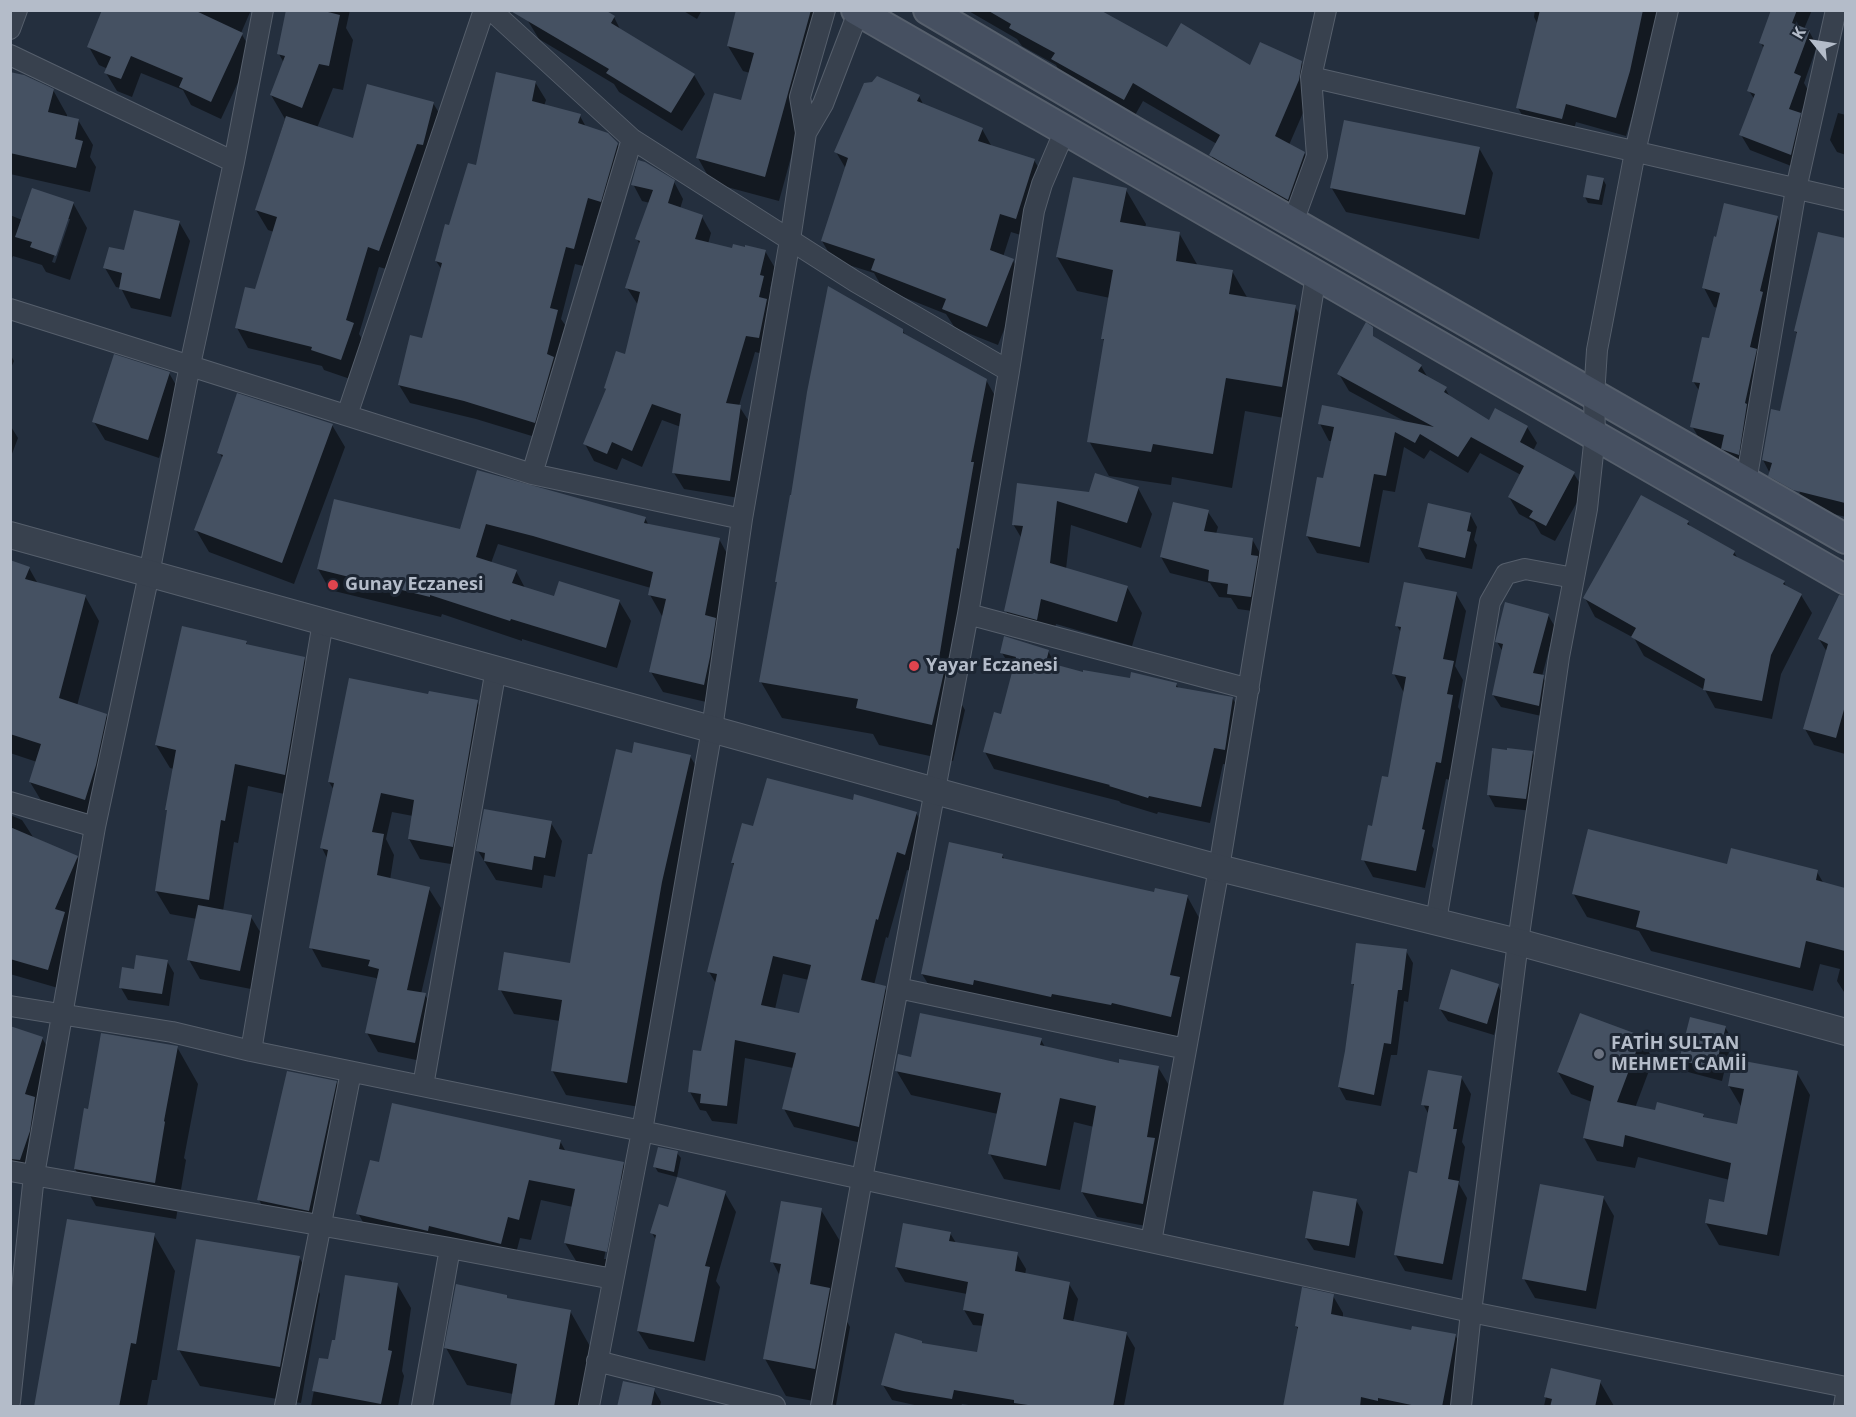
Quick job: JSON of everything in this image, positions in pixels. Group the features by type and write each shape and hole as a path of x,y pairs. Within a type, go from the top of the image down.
{"main road":[{"path":"928,10 1845,539"},
{"path":"858,11 1845,580"}],"street":[{"path":"10,29 17,10"},
{"path":"10,1402 34,1175 95,827 234,162 262,10"},
{"path":"347,415 484,10"},
{"path":"491,10 632,139 856,282 1009,371"},
{"path":"589,1407 642,1131 712,729 741,519 790,240 806,133 800,97 825,10"},
{"path":"1293,222 1317,156 1311,77 1326,10"},
{"path":"1461,1407 1470,1312 1518,942 1559,657 1587,509 1595,435 1594,396 1597,350 1635,152 1668,10"},
{"path":"1746,482 1796,189 1836,10"},
{"path":"806,133 823,104 858,11"},
{"path":"10,55 234,162"},
{"path":"1311,77 1845,200"},
{"path":"821,1407 968,614 1034,211 1050,162 1065,130"},
{"path":"532,474 632,139"},
{"path":"1151,1242 1220,868 1317,275"},
{"path":"10,309 532,474 741,519"},
{"path":"10,536 935,791 1220,868 1518,942 1845,1032"},
{"path":"1437,921 1490,602 1506,574 1526,569 1574,578"},
{"path":"968,614 1249,689"},
{"path":"251,1051 323,622"},
{"path":"423,1086 496,669"},
{"path":"10,802 95,827"},
{"path":"898,988 1186,1049"},
{"path":"10,1006 172,1032 251,1051 642,1131 1470,1312 1845,1387"},
{"path":"285,1407 351,1072"},
{"path":"10,1171 613,1279"},
{"path":"422,1407 450,1248"},
{"path":"597,1361 775,1407"},
{"path":"1844,1407 1845,1394"}],"building":[{"path":"102,10 194,10 243,33 211,102 179,87 183,78 131,56 121,79 104,73 111,57 87,47"},
{"path":"286,10 320,10 340,15 329,66 319,64 302,108 270,95 285,56 277,54"},
{"path":"509,10 605,10 615,16 611,23 695,74 671,113 606,73 609,69"},
{"path":"736,10 811,10 765,177 696,158 714,93 741,100 754,53 727,46"},
{"path":"987,10 1100,10 1167,47 1181,23 1250,65 1260,42 1302,61 1299,80 1275,136 1305,152 1288,200 1209,155 1220,135 1133,83 1124,100 1051,59 1055,53 1009,28 1011,24"},
{"path":"1540,10 1643,10 1630,71 1616,118 1566,104 1562,119 1516,108"},
{"path":"1771,10 1797,10 1792,23 1810,30 1794,73 1801,76 1789,109 1801,113 1791,155 1739,135 1755,94 1747,91 1764,45 1759,43"},
{"path":"10,72 24,75 54,89 48,112 79,119 75,139 83,141 76,168 10,153"},
{"path":"496,72 536,81 532,101 581,114 578,123 608,133 618,143 601,202 588,198 574,249 566,247 550,308 558,310 547,354 554,357 535,423 464,401 398,385 410,335 422,338 442,263 435,261 445,224 449,225 468,163 476,165"},
{"path":"877,76 920,95 917,101 983,128 978,141 1035,159 1016,219 1000,214 990,250 1014,259 987,327 942,309 946,299 871,270 875,259 821,241 848,158 834,152 864,83 872,82"},
{"path":"367,84 434,102 423,145 417,144 379,251 368,247 346,320 354,323 341,360 311,350 312,347 235,328 245,287 255,289 277,217 255,210 286,116 353,138"},
{"path":"1344,120 1480,147 1465,215 1330,188"},
{"path":"638,160 675,180 668,203 703,215 695,239 732,248 733,244 766,250 760,275 764,276 759,297 767,299 759,338 746,336 726,403 741,405 730,481 672,473 681,414 652,404 632,451 612,442 607,454 583,444 606,389 604,388 616,351 625,354 640,292 625,288 640,241 635,239 653,190 631,185"},
{"path":"1587,175 1604,178 1599,200 1583,197"},
{"path":"1073,177 1127,188 1120,222 1180,232 1176,261 1233,270 1229,294 1296,305 1282,387 1226,378 1213,454 1153,444 1151,452 1087,442 1113,270 1056,257"},
{"path":"32,188 74,202 56,256 30,247 32,242 15,237"},
{"path":"1724,203 1778,216 1760,291 1763,292 1750,347 1757,349 1745,403 1747,404 1739,455 1721,449 1724,435 1690,427 1700,383 1692,382 1702,337 1709,338 1720,293 1702,288"},
{"path":"134,210 180,221 160,299 119,289 122,273 103,268 109,247 124,250"},
{"path":"1818,232 1845,238 1845,503 1793,490 1768,476 1772,463 1762,460 1771,409 1780,411 1797,332 1794,331"},
{"path":"828,286 903,329 903,333 987,379 937,671 944,672 932,725 856,708 858,699 759,682 807,392"},
{"path":"1366,322 1373,327 1373,336 1422,365 1418,371 1447,387 1444,392 1489,420 1495,408 1528,426 1520,442 1575,472 1546,526 1529,517 1533,511 1508,497 1524,466 1471,437 1458,457 1420,434 1415,443 1395,432 1386,476 1374,474 1360,547 1306,536 1317,477 1323,478 1334,427 1318,424 1322,405 1434,427 1337,374"},
{"path":"114,354 170,372 148,440 92,422"},
{"path":"237,393 333,424 282,563 194,530 223,455 217,453"},
{"path":"477,470 646,517 644,523 720,538 705,615 716,618 704,685 649,672 666,599 648,595 653,572 533,536 486,524 476,557 517,570 512,583 554,596 559,581 620,600 606,648 511,619 510,621 430,595 430,597 317,569 334,499 460,529"},
{"path":"1095,473 1139,487 1127,523 1057,501 1050,563 1128,586 1117,622 1041,599 1037,620 1004,611 1023,526 1012,525 1017,483 1089,492"},
{"path":"1641,495 1689,521 1687,524 1735,551 1733,555 1785,581 1783,584 1802,594 1771,655 1762,701 1703,690 1705,679 1631,637 1636,628 1583,598"},
{"path":"1173,502 1209,510 1204,531 1253,538 1251,555 1258,556 1251,597 1227,594 1228,584 1208,581 1209,570 1160,557"},
{"path":"1428,503 1471,513 1467,531 1471,532 1465,558 1418,547"},
{"path":"10,560 30,567 25,579 86,595 59,698 107,714 96,765 85,800 29,782 41,744 10,734"},
{"path":"1404,582 1457,592 1443,659 1454,661 1447,694 1453,695 1441,763 1436,762 1416,871 1361,860 1368,825 1372,826 1382,776 1388,777 1406,677 1392,674 1401,627 1395,626"},
{"path":"1839,595 1845,596 1845,706 1836,738 1803,729 1828,644 1818,639"},
{"path":"1505,602 1549,614 1533,673 1544,675 1539,706 1492,695 1503,644 1495,642"},
{"path":"182,626 247,641 246,644 305,657 285,775 235,764 225,821 221,820 209,900 155,891 167,810 165,810 176,750 155,745"},
{"path":"1004,636 1049,650 1046,662 1083,672 1083,670 1130,678 1131,672 1177,683 1176,687 1233,697 1225,750 1214,748 1201,807 1149,796 1148,798 1110,785 983,752 994,712 1001,714 1016,657 1000,653"},
{"path":"349,678 428,694 429,691 478,700 453,847 408,839 414,800 381,793 372,832 384,834 377,875 430,887 407,990 426,993 415,1043 365,1033 379,969 368,966 370,960 309,948 328,850 320,848 334,783 328,782"},
{"path":"634,742 691,755 662,882 627,1083 551,1071 562,1000 498,990 504,952 570,963 588,854 592,854 616,749 632,753"},
{"path":"1492,748 1533,751 1526,799 1487,795"},
{"path":"767,778 853,800 854,794 917,812 905,855 897,852 878,920 876,919 861,980 886,986 859,1127 782,1109 796,1053 735,1040 727,1106 700,1103 701,1094 688,1092 693,1050 701,1051 717,974 707,972 734,863 731,863 742,823 753,826","holes":["773,956 811,965 799,1013 761,1005"]},
{"path":"484,809 552,821 545,858 534,856 532,870 484,861 485,853 476,851"},
{"path":"10,827 78,856 55,909 65,912 48,970 10,959"},
{"path":"1588,829 1727,864 1731,848 1818,870 1816,880 1845,888 1845,951 1806,941 1800,968 1636,927 1640,911 1572,894"},
{"path":"949,842 1003,854 1002,858 1154,892 1155,888 1188,895 1170,975 1180,977 1171,1017 1112,1003 1111,1005 1052,994 1051,997 974,980 973,985 921,974"},
{"path":"198,905 252,915 240,971 187,960"},
{"path":"1356,943 1407,949 1402,990 1398,990 1391,1044 1384,1043 1374,1095 1338,1087 1354,984 1351,984"},
{"path":"136,955 168,960 162,994 119,988 122,967 134,969"},
{"path":"1451,969 1499,984 1487,1024 1439,1009"},
{"path":"920,1013 1042,1038 1040,1045 1119,1063 1119,1059 1159,1066 1147,1137 1155,1138 1143,1204 1081,1192 1096,1106 1060,1098 1046,1166 988,1154 1001,1093 895,1071 898,1054 911,1057"},
{"path":"1580,1013 1642,1036 1617,1102 1655,1110 1657,1102 1704,1114 1703,1117 1737,1124 1744,1089 1728,1086 1733,1059 1798,1071 1767,1235 1705,1223 1709,1199 1724,1202 1731,1163 1625,1135 1623,1147 1583,1138 1594,1086 1557,1072"},
{"path":"1690,1017 1726,1026 1715,1069 1679,1060"},
{"path":"10,1026 43,1037 25,1094 35,1097 30,1131 20,1160 10,1159"},
{"path":"101,1033 178,1046 155,1183 74,1169 84,1108 88,1109"},
{"path":"1428,1070 1462,1076 1453,1129 1457,1129 1448,1179 1459,1181 1443,1264 1394,1255 1409,1171 1417,1173 1429,1106 1421,1105"},
{"path":"287,1071 337,1081 309,1211 257,1200"},
{"path":"392,1103 561,1140 559,1149 624,1162 607,1252 564,1243 575,1189 529,1180 519,1220 508,1217 501,1244 429,1226 428,1231 356,1214 370,1160 379,1162"},
{"path":"658,1147 678,1151 674,1172 653,1167"},
{"path":"677,1177 726,1191 705,1266 710,1267 694,1342 637,1331 656,1235 650,1233 659,1204 668,1207"},
{"path":"1540,1184 1604,1196 1586,1291 1522,1279"},
{"path":"1313,1191 1357,1199 1349,1246 1305,1238"},
{"path":"781,1201 822,1208 810,1284 830,1288 815,1369 763,1359 781,1264 770,1262"},
{"path":"67,1219 155,1233 136,1344 131,1343 119,1407 34,1407"},
{"path":"903,1223 951,1232 949,1241 1018,1252 1015,1271 1070,1282 1063,1319 1127,1332 1113,1407 1042,1407 954,1390 952,1399 881,1385 895,1333 922,1341 922,1343 977,1352 984,1314 963,1310 968,1282 895,1267"},
{"path":"196,1239 300,1256 280,1367 177,1350"},
{"path":"345,1275 398,1283 388,1350 392,1351 381,1404 312,1391 319,1358 328,1359 332,1340 335,1340"},
{"path":"456,1284 507,1295 507,1298 571,1310 554,1407 510,1407 517,1364 444,1348"},
{"path":"1302,1287 1334,1294 1331,1314 1411,1330 1412,1326 1456,1334 1442,1407 1421,1407 1378,1398 1378,1401 1361,1397 1360,1407 1283,1407 1298,1327 1295,1326"},
{"path":"1551,1368 1601,1380 1595,1407 1550,1407 1552,1399 1544,1397"},
{"path":"623,1381 655,1388 651,1407 617,1407"}],"place":[{"name":"Gunay Eczanesi","path":"333,585"},
{"name":"Yayar Eczanesi","path":"914,666"},
{"name":"FATİH SULTAN MEHMET CAMİİ","path":"1599,1054"}]}
